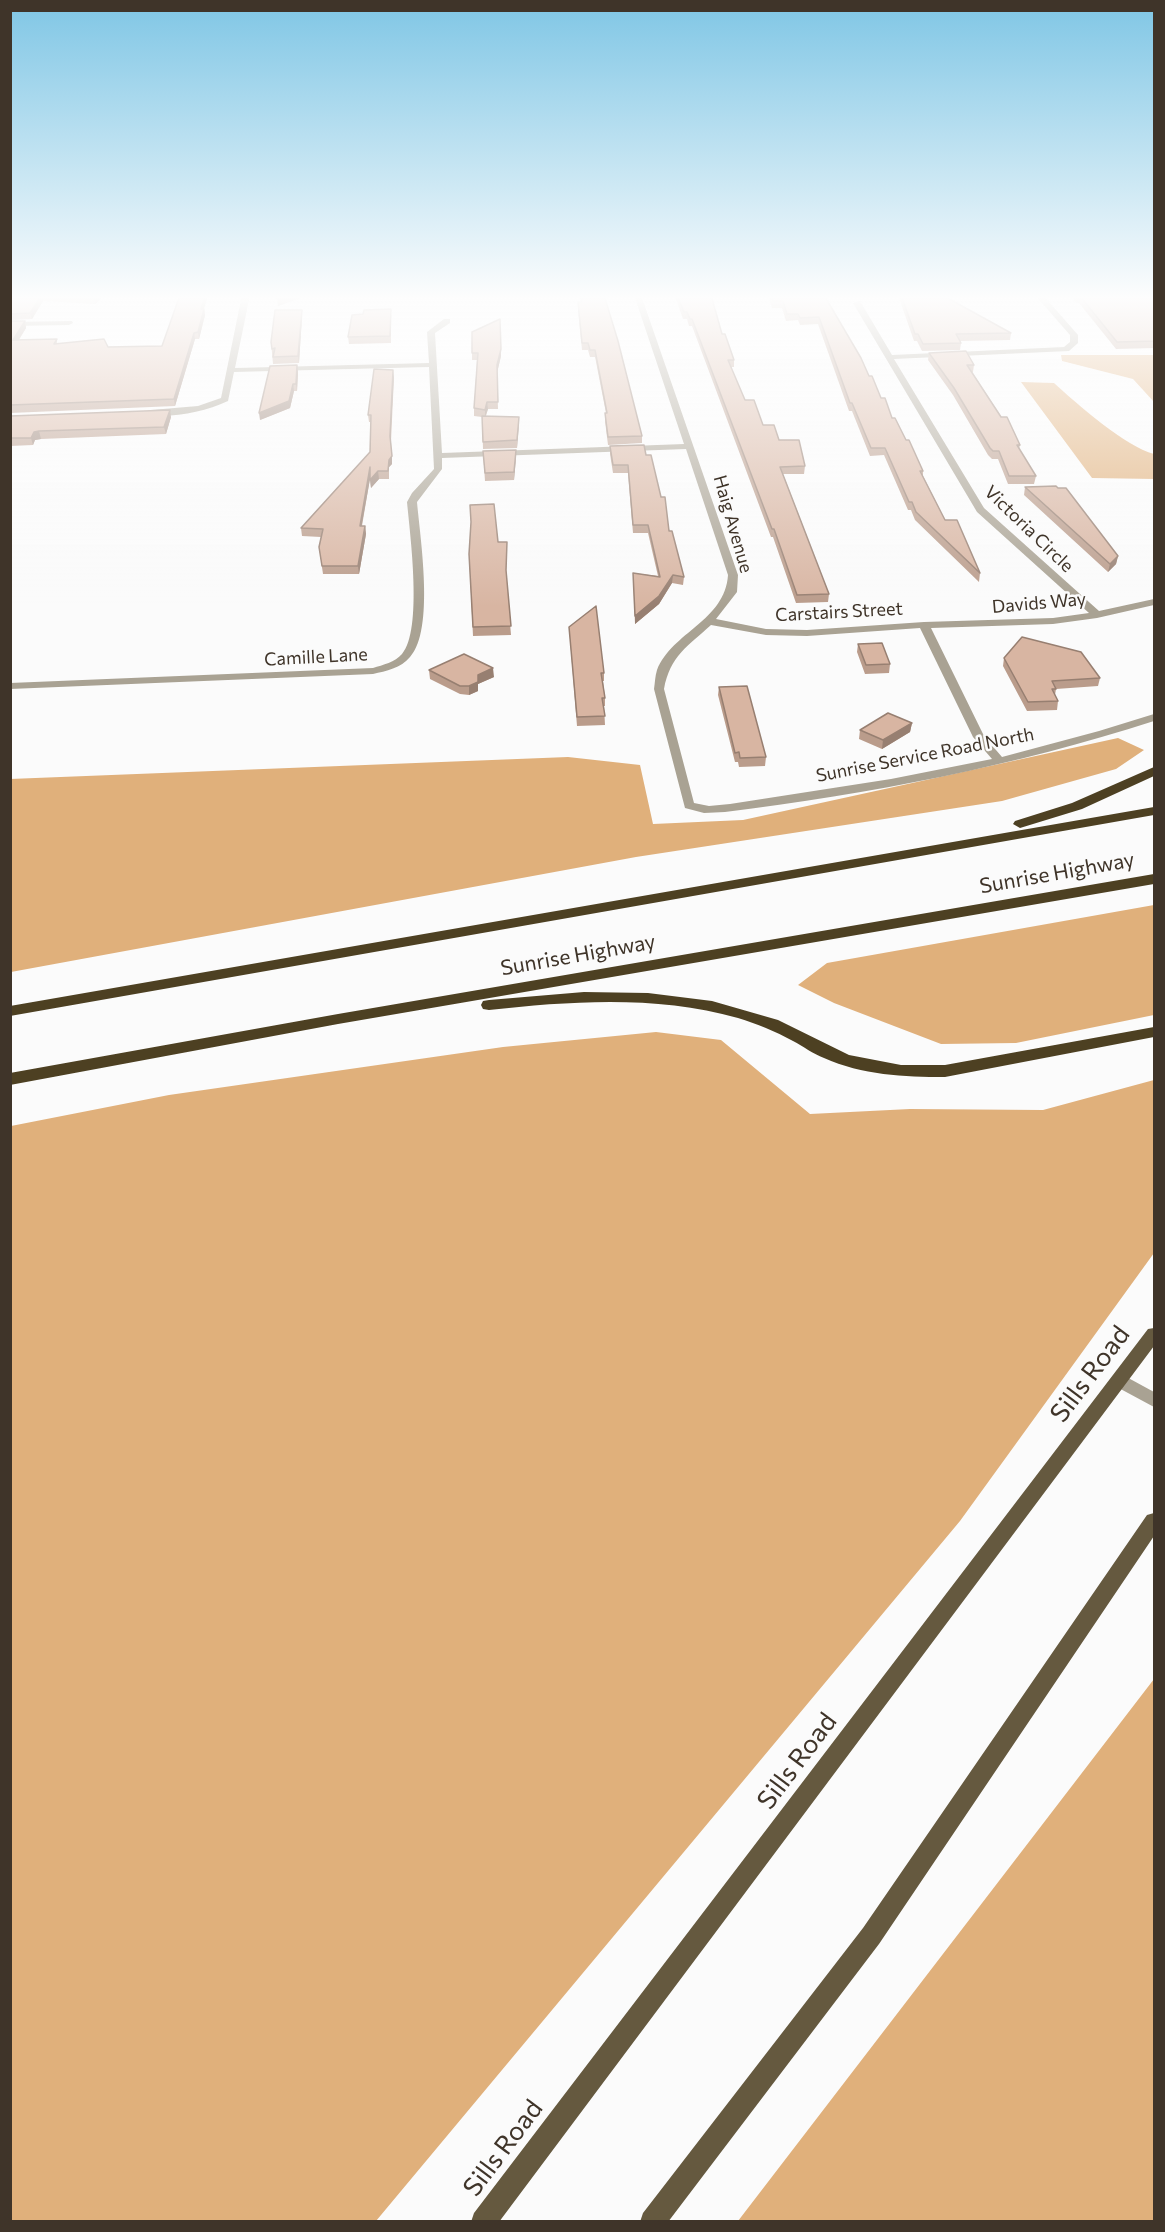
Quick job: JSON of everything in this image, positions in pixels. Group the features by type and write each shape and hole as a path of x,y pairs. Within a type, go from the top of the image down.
{"highway":[{"path":"952,846 1077,806 1155,771"},
{"name":"Sunrise Highway","path":"10,1011 1155,811"},
{"name":"Sunrise Highway","path":"10,1079 338,1019 1155,879"},
{"path":"338,1019 572,998 693,1003 766,1022 830,1054 852,1061 874,1067 912,1072 945,1071 1155,1032"}],"main road":[{"name":"Sills Road","path":"483,2222 1155,1334"},
{"path":"652,2222 871,1936 978,1776 1155,1521"}],"street":[{"path":"142,414 194,411 213,406 225,399"},
{"name":"Camille Lane","path":"10,686 373,671 389,666 408,655 415,643 418,618 412,502 415,495 438,469 435,399"},
{"name":"Haig Avenue","path":"674,399 733,575 732,592 708,621 672,654 662,671 659,689 686,800 698,809"},
{"name":"Victoria Circle","path":"915,399 980,510 1097,615"},
{"path":"438,456 690,447"},
{"name":"Davids Way","path":"924,625 1053,621 1097,615 1155,602"},
{"name":"Carstairs Street","path":"708,621 766,632 807,633 924,625 979,737 1000,761"},
{"name":"Sunrise Service Road North","path":"698,809 713,810 750,805 1000,761 1077,742 1155,717"},
{"path":"1121,1381 1155,1400"}],"shaded area":[{"path":"1034,399 1073,399 1116,434 1154,454 1154,479 1092,478"},
{"path":"1118,738 1144,750 1116,769 1002,801 636,857 11,972 10,779 568,757 640,765 653,824 743,820"},
{"path":"1154,905 1154,1015 1016,1043 941,1044 834,1003 798,985 827,963"},
{"path":"656,1032 721,1040 810,1114 910,1109 1043,1110 1154,1080 1154,1253 960,1521 376,2221 11,2221 11,1126 169,1095 503,1047"},
{"path":"1154,1679 1154,2221 738,2221"}],"building":[{"path":"10,399 170,399 10,405"},
{"path":"262,399 289,399 289,401 259,413"},
{"path":"370,399 392,399 390,436 392,456 389,460 388,471 378,471 370,480 370,467 360,526 365,526 358,566 322,566 319,547 323,529 301,528 370,452 371,415 368,415"},
{"path":"475,399 498,399 498,402 487,402 485,410 474,408"},
{"path":"604,399 633,399 642,436 608,437 605,413 607,413"},
{"path":"723,399 754,400 763,425 774,425 779,440 799,440 805,466 780,467 829,594 797,595 774,529 772,529"},
{"path":"849,399 885,399 892,418 895,418 906,440 909,440 923,471 920,471 945,520 957,520 980,573 916,512 912,502 909,502 885,448 871,448 852,403"},
{"path":"961,399 989,399 1001,417 1007,417 1020,445 1017,445 1036,476 1009,476 999,451 993,451"},
{"path":"170,410 164,427 39,431 34,432 31,438 10,438 10,416"},
{"path":"482,416 519,417 517,440 483,442"},
{"path":"644,445 646,455 651,455 661,497 665,497 669,531 672,531 684,577 673,575 659,596 635,616 633,573 660,577 648,525 633,525 628,465 613,465 610,446"},
{"path":"516,450 514,472 485,473 483,451"},
{"path":"1025,487 1066,488 1118,556 1110,564"},
{"path":"494,504 498,542 507,542 506,570 511,626 473,627 469,554 470,505"},
{"path":"596,606 604,673 601,673 605,716 577,717 569,627"},
{"path":"1022,637 1081,652 1100,678 1052,681 1056,689 1052,689 1058,701 1028,702 1004,658"},
{"path":"882,643 890,664 866,665 858,644"},
{"path":"464,654 493,668 478,675 478,682 469,686 460,686 429,670"},
{"path":"747,686 766,757 740,758 739,752 735,753 719,687"},
{"path":"888,713 912,723 883,740 860,730"}]}
